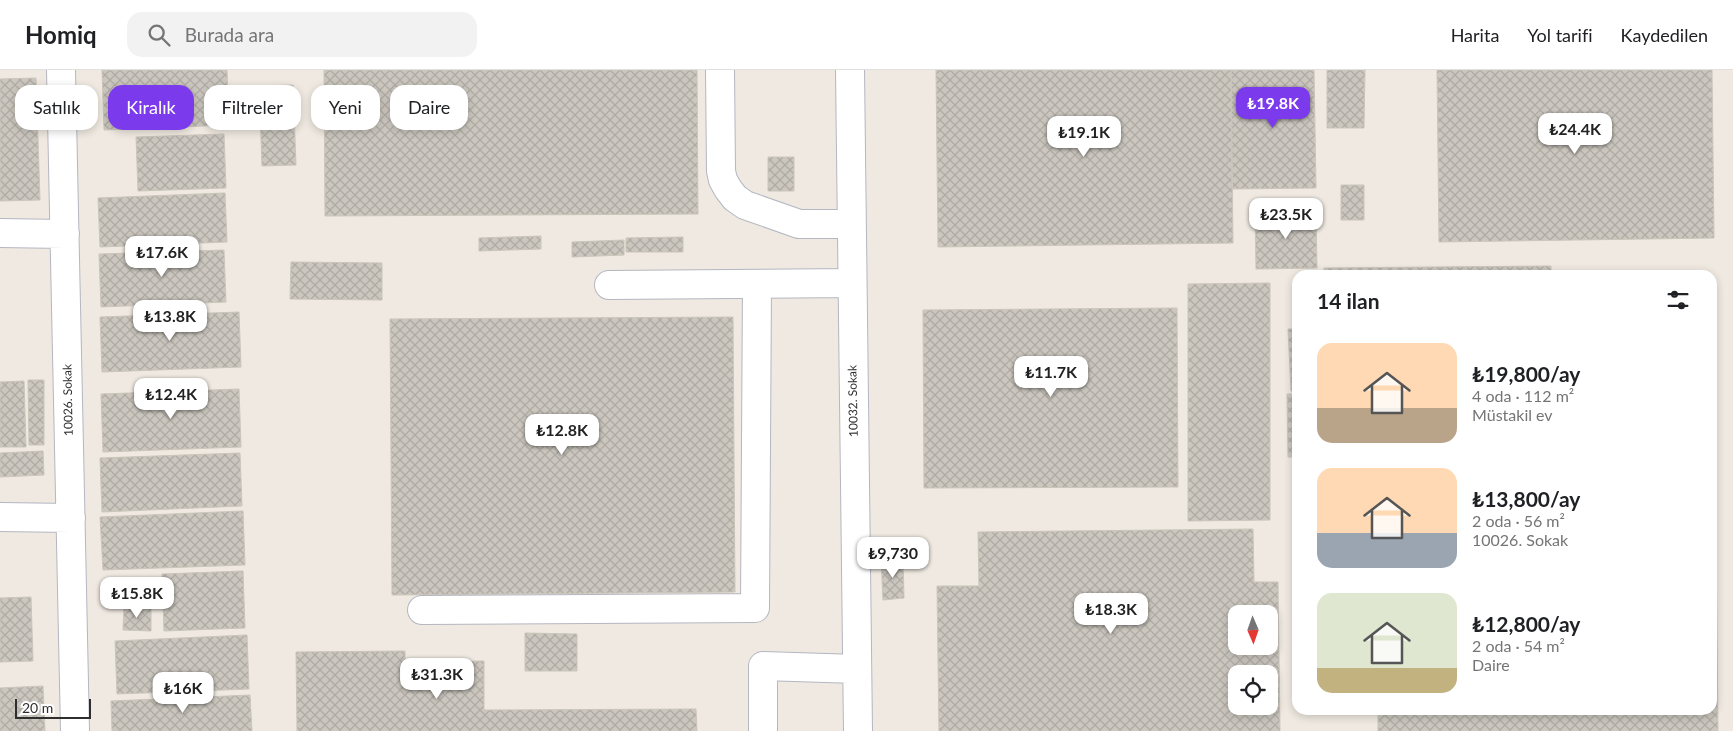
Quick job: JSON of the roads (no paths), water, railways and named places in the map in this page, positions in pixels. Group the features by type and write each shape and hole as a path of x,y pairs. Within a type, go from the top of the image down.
{"street":[{"name":"10026. Sokak","path":"61,70 75,731"},
{"path":"720,70 721,171 723,180 735,198 745,205 799,224 851,224"},
{"name":"10032. Sokak","path":"850,70 858,731"},
{"path":"0,233 65,234"},
{"path":"609,284 852,283"},
{"path":"422,610 755,608 757,284"},
{"path":"0,517 71,518"},
{"path":"763,731 763,666 857,669"}]}
